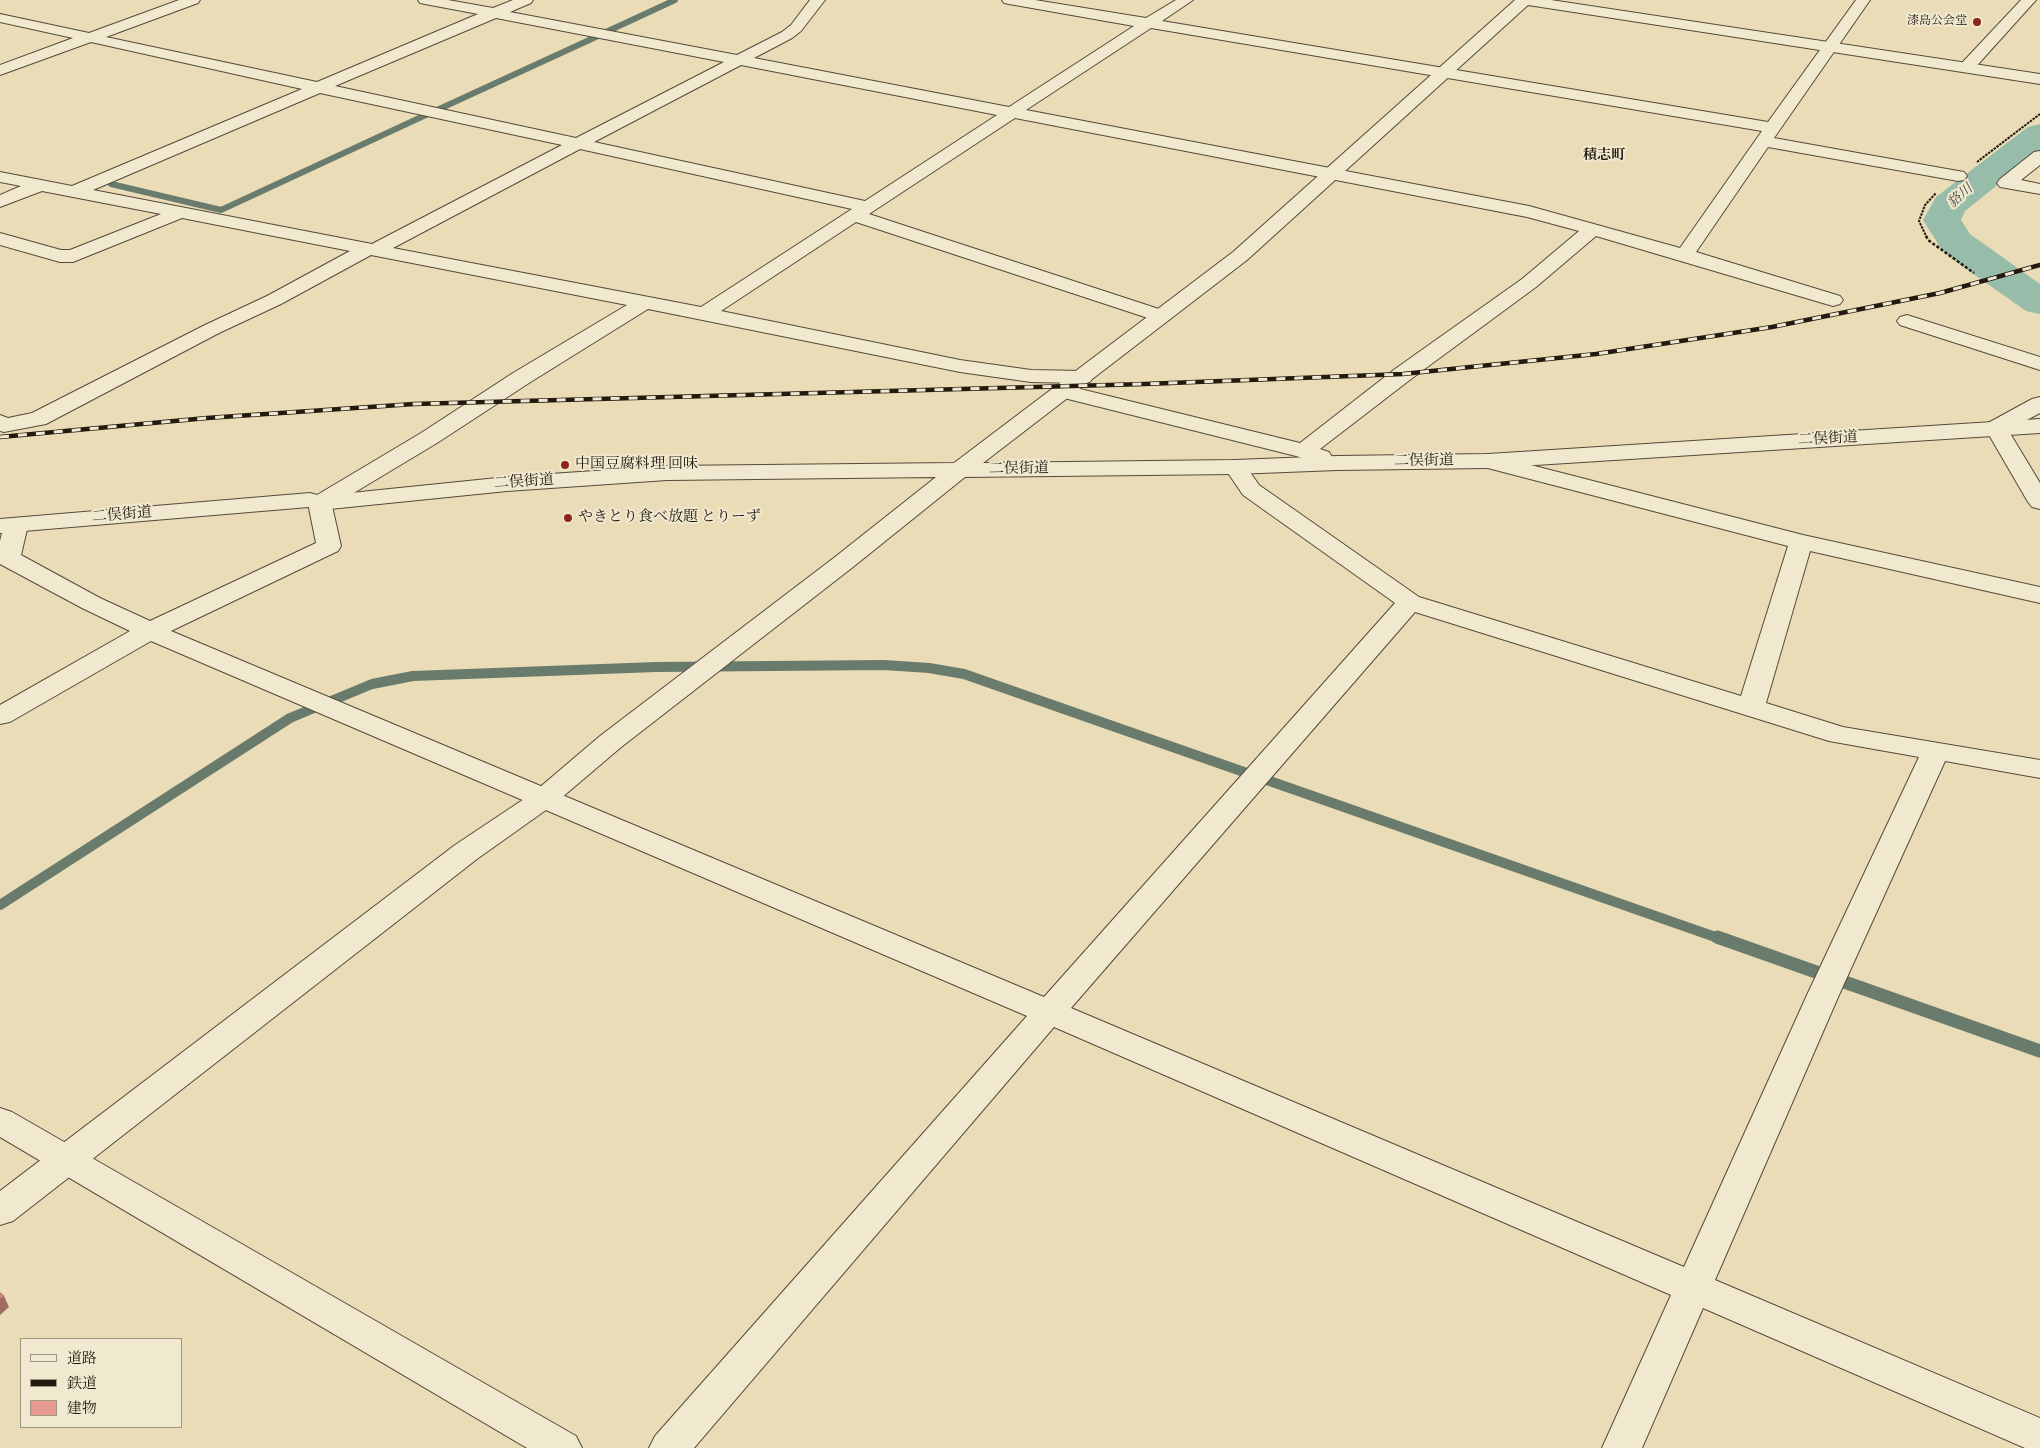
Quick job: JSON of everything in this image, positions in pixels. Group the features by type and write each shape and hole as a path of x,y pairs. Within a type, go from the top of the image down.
{"street":[{"path":"0,70 193,0"},
{"path":"426,0 1529,212 1685,255 1833,300"},
{"path":"74,191 526,0"},
{"path":"0,440 212,329 274,300 788,35 796,28 818,0"},
{"path":"1009,0 1445,72 1769,135 1958,176"},
{"path":"704,314 1186,0"},
{"path":"0,1211 466,852 542,799 610,742 844,562 959,470 1240,256 1524,0 2040,79"},
{"path":"1685,255 1828,47 1863,0"},
{"path":"1966,68 2029,0"},
{"path":"0,18 578,144 861,211 1162,316"},
{"path":"2040,156 2006,183 2040,189"},
{"path":"0,177 646,302 960,366 1031,376 1082,377"},
{"path":"0,202 40,185"},
{"path":"0,239 60,256 73,256 180,212"},
{"path":"1304,451 1395,380 1529,283 1593,229"},
{"path":"0,716 150,631 329,546 320,503 430,438 521,378 646,302"},
{"path":"1907,321 2040,364"},
{"path":"1064,391 1304,451 1337,463"},
{"path":"2040,404 1996,428 2040,502"},
{"path":"0,422 4,425 38,419"},
{"name":"二俣街道","path":"8,526 310,500 320,503 507,484 667,474 1235,467 1337,463 1488,461 2040,426"},
{"path":"1488,461 1801,542 2040,595"},
{"path":"1235,467 1251,490 1410,602 1840,735 2040,770"},
{"path":"8,526 4,559 150,631 542,799 1049,1012 2040,1436"},
{"path":"1752,707 1801,542"},
{"path":"669,1448 1410,602"},
{"path":"1622,1448 1831,978 1935,752"},
{"path":"0,1121 562,1448"}],"waterway":[{"path":"606,32 675,0"},
{"path":"437,110 598,36"},
{"path":"111,184 221,210 428,114"},
{"name":"貉川","path":"2040,134 1949,205 1942,220 1956,242 2040,302"},
{"path":"0,905 290,718 372,684 413,676 656,667 884,665 929,668 964,674 1721,939"},
{"path":"1717,937 2040,1051"}],"railway":[{"path":"0,437 207,418 414,404 1145,384 1403,374 1596,354 1772,327 1940,293 2040,265"}],"place":[{"name":"漆島公会堂","path":"1977,22"},
{"name":"中国豆腐料理 回味","path":"565,465"},
{"name":"やきとり食べ放題 とりーず","path":"568,518"}],"district":[{"name":"積志町","path":"1604,156"}]}
